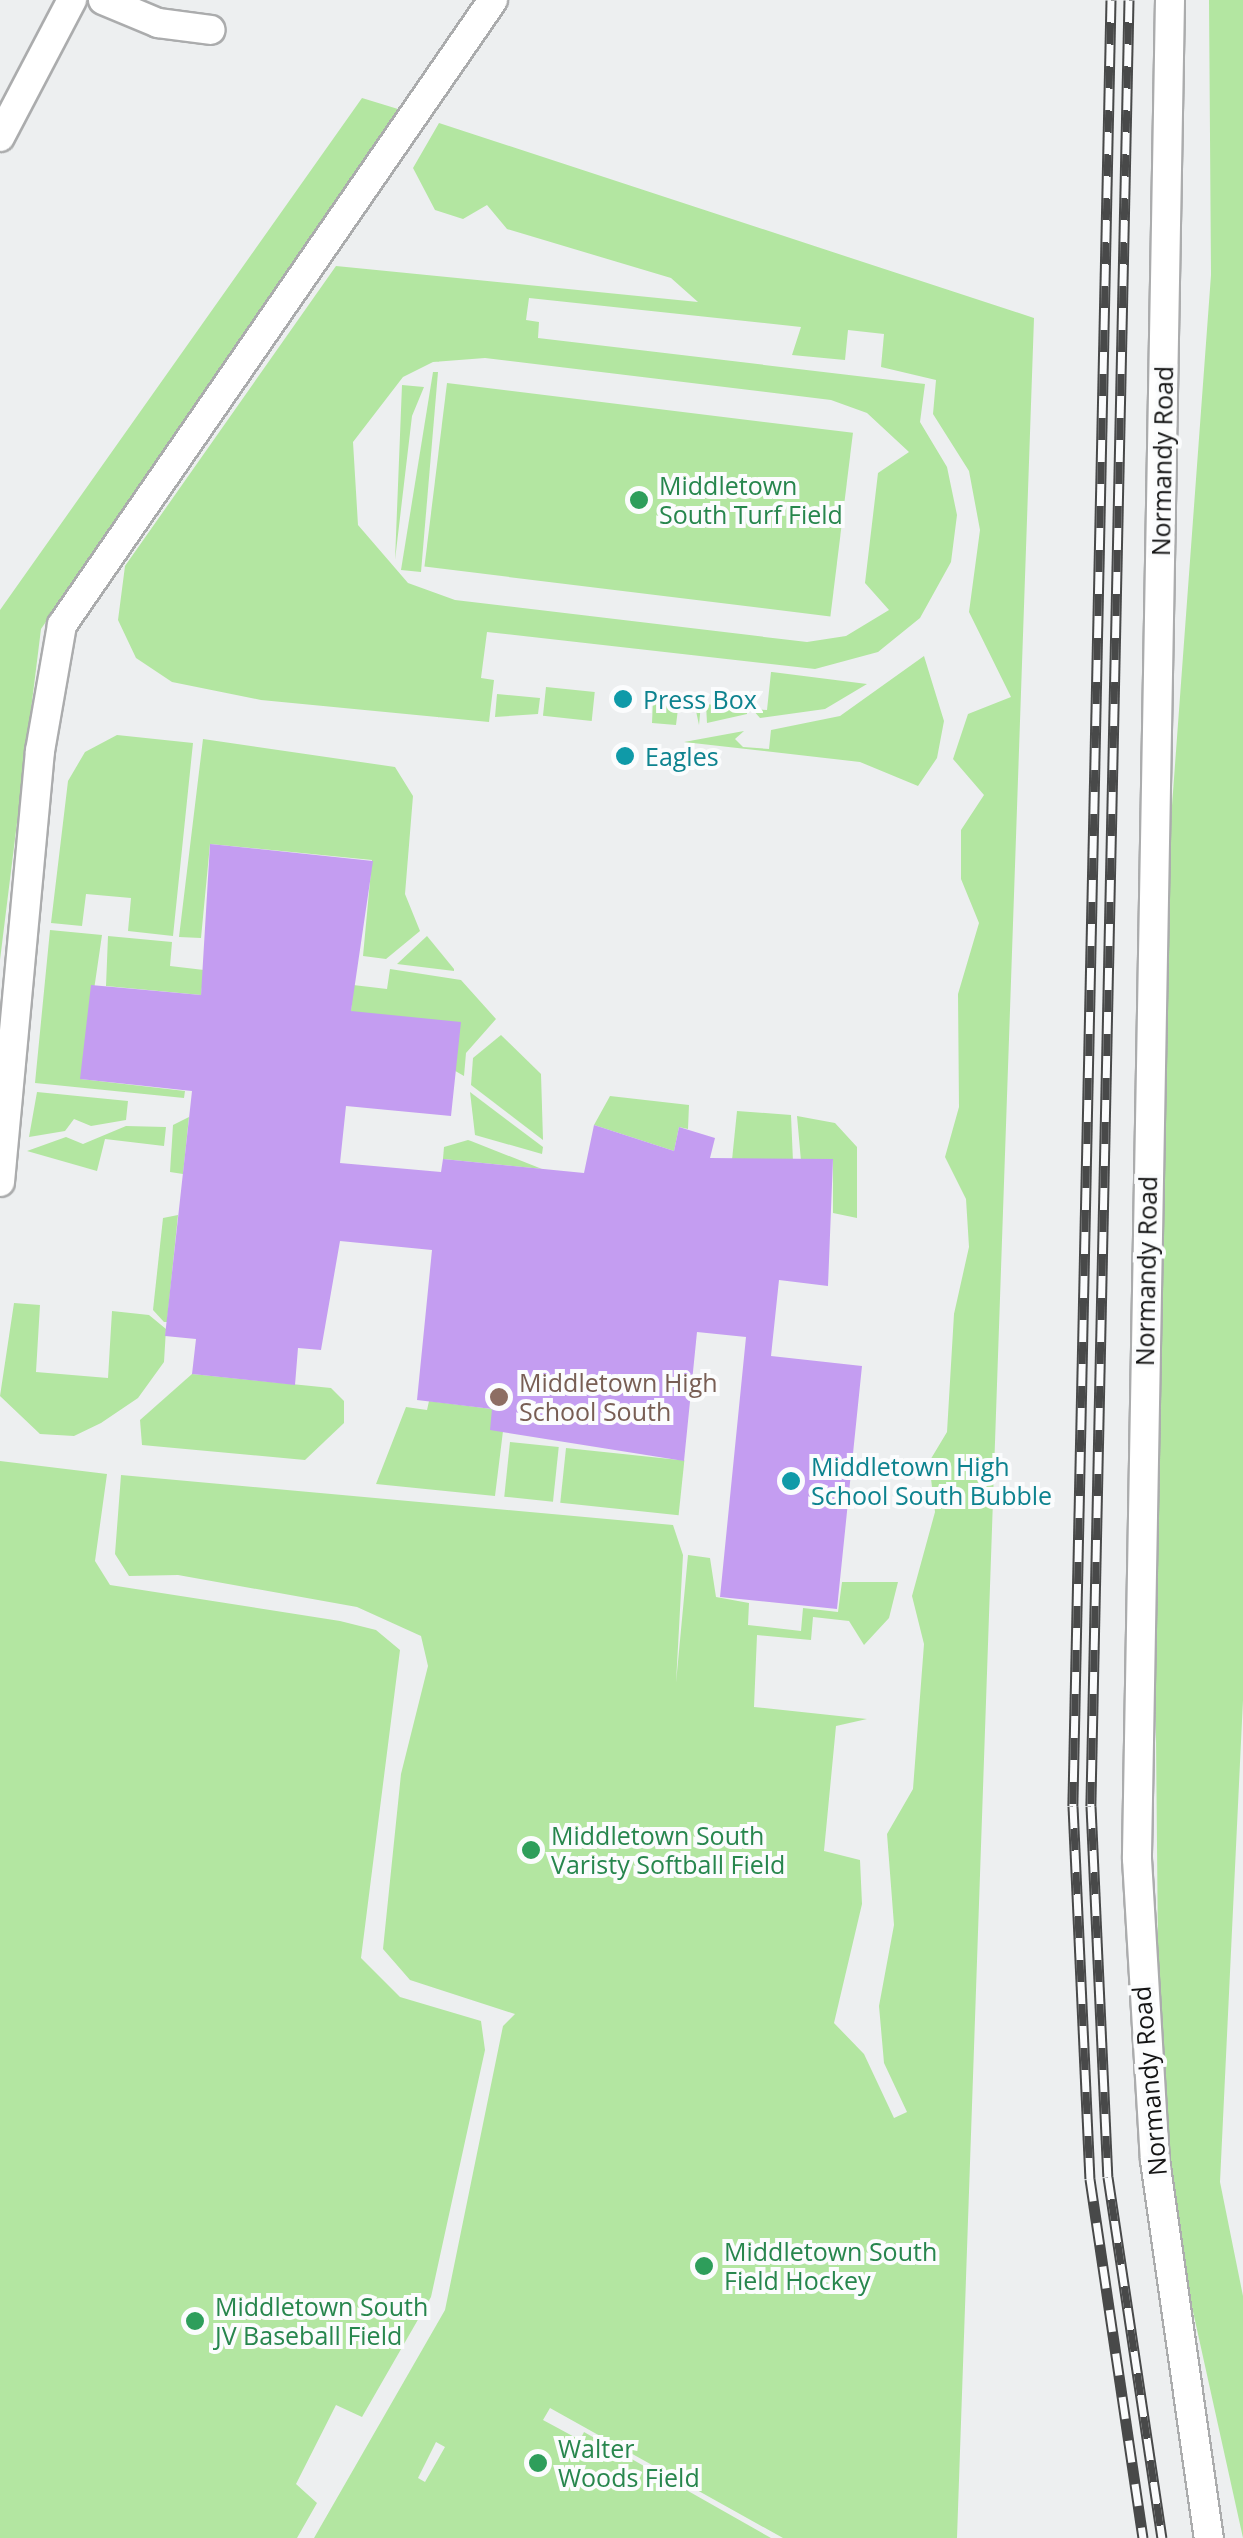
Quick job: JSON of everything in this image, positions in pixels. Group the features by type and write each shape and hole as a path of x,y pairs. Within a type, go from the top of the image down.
{"street":[{"path":"0,136 72,0"},
{"path":"103,0 158,23 211,30"},
{"path":"0,1182 23,924 62,624 493,0"},
{"name":"Normandy Road","path":"1170,0 1137,1859 1154,2160 1209,2538"},
{"path":"0,989 23,924"}],"green space":[{"path":"1209,0 1243,0 1243,1700 1220,2182 1243,2296 1243,2538 1160,2162 1150,1105 1211,275"},
{"path":"362,98 398,109 41,629 0,960 0,610"},
{"path":"439,123 1034,318 957,2538 783,2538 550,2408 543,2420 580,2440 584,2432 771,2538 314,2538 445,2310 503,2026 515,2014 410,1980 383,1949 401,1774 428,1666 421,1636 357,1607 178,1575 129,1576 115,1554 121,1475 673,1525 683,1555 676,1683 688,1555 710,1558 716,1597 749,1603 748,1625 801,1631 803,1608 838,1612 842,1582 898,1582 889,1618 864,1645 849,1621 813,1617 811,1640 757,1635 754,1707 867,1719 836,1726 824,1851 860,1860 862,1904 834,2023 864,2054 894,2118 907,2112 884,2063 879,2006 894,1925 887,1834 913,1789 924,1644 912,1596 935,1512 929,1462 947,1432 954,1314 969,1247 966,1199 945,1157 959,1107 958,994 979,923 961,879 961,830 984,795 953,759 968,714 1011,697 969,612 980,530 969,471 933,414 936,380 881,367 884,334 848,330 845,360 792,355 801,327 529,298 526,320 539,322 538,338 925,384 920,422 947,467 957,515 951,562 920,618 878,652 815,669 487,632 481,678 494,680 489,722 261,700 172,682 136,658 118,620 125,566 336,266 698,302 671,278 507,229 487,205 463,219 435,210 413,168","holes":["485,358 831,400 867,413 909,452 878,473 865,583 889,610 846,636 807,642 455,600 408,583 358,525 353,442 403,377 433,362","436,2442 445,2447 425,2482 418,2478"]},
{"path":"433,372 438,372 421,572 401,570"},
{"name":"Middletown South Turf Field","path":"447,383 853,433 830,616 424,567"},
{"path":"402,385 424,387 412,416 395,560"},
{"path":"924,656 944,721 937,758 918,786 860,762 684,742 744,731 735,739 743,747 769,749 771,730 840,716"},
{"path":"771,672 867,684 825,709 760,718 752,709 767,710"},
{"path":"546,687 595,692 592,721 543,716"},
{"path":"497,694 540,698 538,714 495,717"},
{"path":"653,699 701,704 699,725 696,711 678,709 676,725 652,723"},
{"path":"706,704 747,709 747,714 707,723"},
{"path":"117,735 193,743 173,936 128,931 131,898 86,894 82,926 51,923 68,781 85,752"},
{"path":"203,739 395,767 413,796 405,894 420,931 386,959 363,956 372,860 210,844 201,938 179,937"},
{"path":"50,930 102,935 81,1079 185,1091 184,1098 35,1083"},
{"path":"108,936 172,942 170,966 204,970 201,995 106,986"},
{"path":"427,936 454,969 454,971 397,964"},
{"path":"390,969 461,980 496,1019 466,1053 464,1076 351,1011 353,985 387,989"},
{"path":"501,1035 541,1074 543,1140 471,1085 473,1058"},
{"path":"37,1092 128,1101 126,1120 91,1126 74,1119 65,1131 29,1137"},
{"path":"470,1092 543,1147 542,1154 475,1135"},
{"path":"610,1096 689,1105 688,1129 679,1127 674,1151 594,1125"},
{"path":"737,1111 791,1115 793,1162 732,1160"},
{"path":"797,1116 835,1123 857,1147 857,1218 833,1213 833,1159 801,1161"},
{"path":"189,1117 183,1174 170,1172 173,1125"},
{"path":"126,1126 166,1127 164,1146 105,1139 97,1171 27,1151 66,1137 83,1144"},
{"path":"468,1140 542,1169 443,1159 444,1147"},
{"path":"178,1215 164,1322 153,1310 163,1218"},
{"path":"14,1303 40,1305 36,1372 108,1378 112,1311 149,1315 166,1329 164,1362 138,1398 101,1423 74,1436 40,1434 0,1396"},
{"path":"192,1374 331,1388 344,1401 344,1423 305,1460 142,1445 140,1420"},
{"path":"429,1401 492,1409 503,1431 495,1496 376,1484 406,1407 427,1410"},
{"path":"510,1442 559,1447 553,1502 504,1497"},
{"path":"566,1448 684,1460 679,1515 560,1503"},
{"path":"0,1461 107,1474 95,1561 110,1585 340,1621 376,1630 400,1650 361,1958 400,1997 481,2021 485,2050 431,2297 362,2417 336,2405 296,2484 317,2503 297,2538 0,2538"}],"building":[{"name":"Middletown High School South","path":"210,844 373,861 351,1011 461,1022 451,1116 346,1106 340,1163 441,1172 443,1159 584,1173 594,1125 674,1151 679,1127 715,1138 710,1158 833,1159 828,1286 779,1280 771,1356 862,1366 837,1609 720,1597 746,1337 697,1332 684,1461 490,1430 492,1409 417,1400 432,1250 340,1241 321,1350 298,1348 295,1385 192,1374 196,1339 165,1336 192,1091 80,1079 91,985 201,995"}],"railway":[{"path":"1111,0 1073,1806 1090,2179 1143,2538"},
{"path":"1129,0 1091,1806 1108,2177 1162,2538"}],"place":[{"name":"Middletown South Turf Field","path":"639,500"},
{"name":"Press Box","path":"623,699"},
{"name":"Eagles","path":"625,756"},
{"name":"Middletown High School South","path":"499,1397"},
{"name":"Middletown High School South Bubble","path":"791,1481"},
{"name":"Middletown South Varisty Softball Field","path":"531,1850"},
{"name":"Middletown South Field Hockey","path":"704,2266"},
{"name":"Middletown South JV Baseball Field","path":"195,2321"},
{"name":"Walter Woods Field","path":"538,2463"}]}
